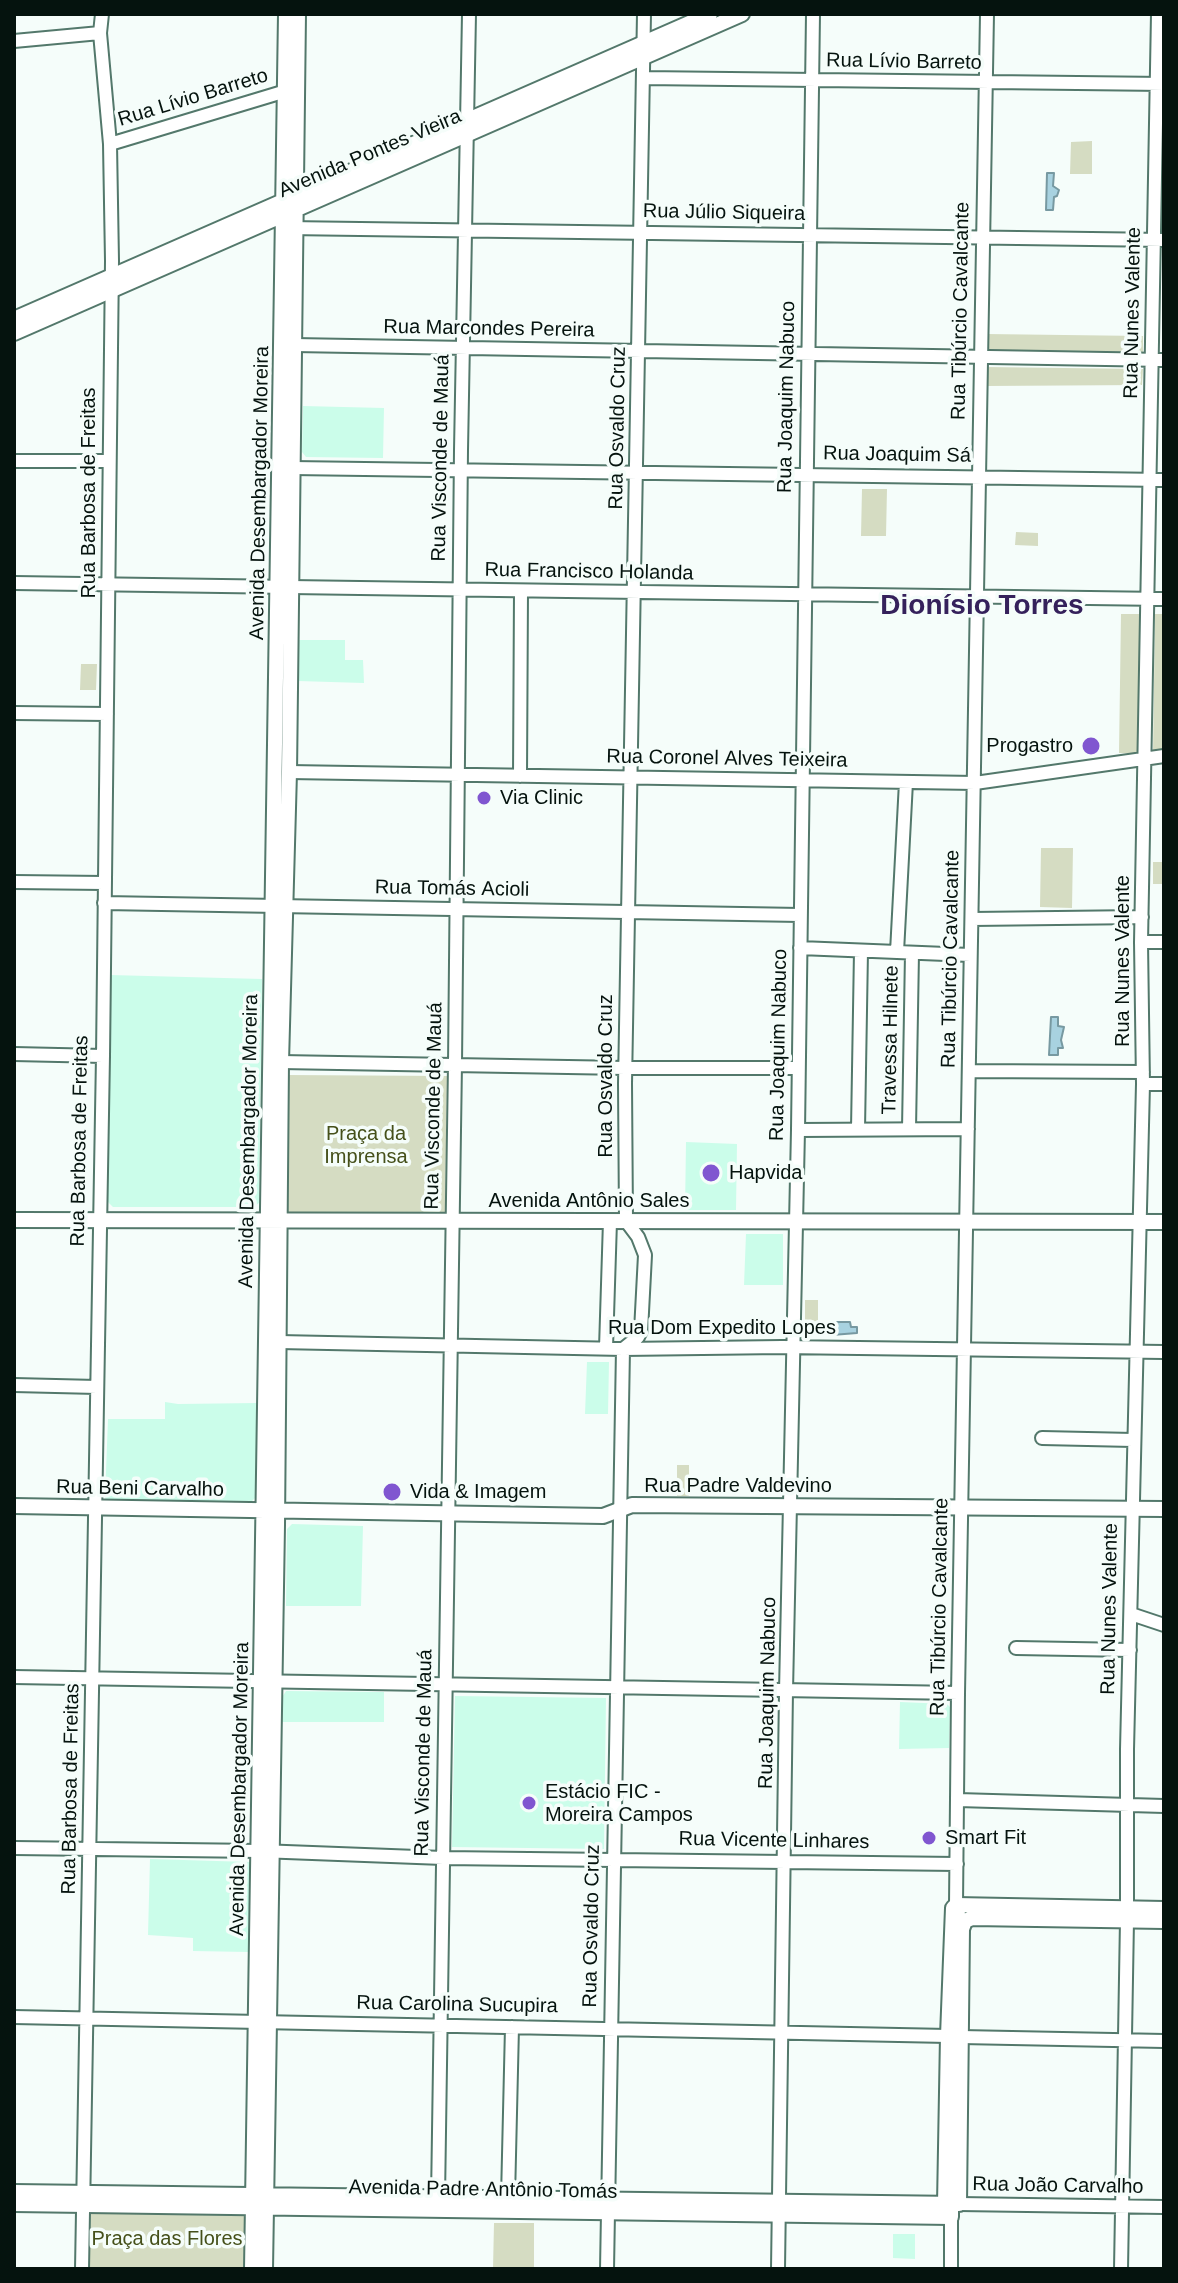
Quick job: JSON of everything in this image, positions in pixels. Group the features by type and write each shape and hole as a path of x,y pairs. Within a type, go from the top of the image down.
{"main road":[{"name":"Avenida Desembargador Moreira","path":"271,1511 279,1342 273,1222 281,1062 279,907 289,772 285,587 292,468 294,345 286,14"},
{"name":"Avenida Desembargador Moreira","path":"265,2269 260,2201 273,1222 290,212 298,14"},
{"name":"Avenida Pontes Vieira","path":"644,50 710,14"},
{"name":"Avenida Pontes Vieira","path":"14,319 111,284 290,212 468,127 644,50 742,14"},
{"name":"Avenida Pontes Vieira","path":"14,333 111,284"},
{"name":"Avenida Antônio Sales","path":"14,1220 1164,1222"},
{"name":"Rua Padre Valdevino","path":"271,1511 603,1516 632,1505 1164,1509"},
{"name":"Rua Beni Carvalho","path":"14,1506 271,1511"},
{"path":"956,1905 1127,1914 1164,1921"},
{"name":"Rua Tibúrcio Cavalcante","path":"952,2207 954,2036 951,1916 956,1905"},
{"path":"962,1929 965,1921 972,1918 1127,1914 1164,1909"},
{"name":"Rua Tibúrcio Cavalcante","path":"954,2036 962,1929"},
{"name":"Avenida Padre Antônio Tomás","path":"14,2192 84,2199"},
{"name":"Avenida Padre Antônio Tomás","path":"260,2201 508,2198 608,2206"},
{"name":"Avenida Padre Antônio Tomás","path":"14,2204 84,2199 780,2209 952,2207"},
{"name":"Avenida Desembargador Moreira","path":"252,2269 260,2201"}],"street":[{"name":"Rua Barbosa de Freitas","path":"82,2269 103,1056 111,284 110,144 100,33 102,14"},
{"name":"Rua Visconde de Mauá","path":"438,2198 457,910 460,470 469,14"},
{"name":"Rua Osvaldo Cruz","path":"607,2269 623,1349 641,1331 645,1255 638,1237 626,1221 625,1068 644,14"},
{"name":"Rua Joaquim Nabuco","path":"778,2269 813,14"},
{"name":"Rua Tibúrcio Cavalcante","path":"962,1929 956,1905 958,1693 987,14"},
{"name":"Rua Nunes Valente","path":"1121,2269 1131,1509 1143,1078 1141,942 1148,599 1157,479 1158,14"},
{"path":"14,41 100,33"},
{"name":"Rua Lívio Barreto","path":"643,78 1160,84"},
{"name":"Rua Lívio Barreto","path":"110,144 286,91"},
{"name":"Rua Júlio Siqueira","path":"290,212 466,229 1159,240"},
{"name":"Rua Marcondes Pereira","path":"294,345 1158,360"},
{"path":"14,461 109,461"},
{"name":"Rua Joaquim Sá","path":"292,468 1157,479"},
{"name":"Rua Francisco Holanda","path":"14,583 1164,599"},
{"path":"520,776 521,591"},
{"path":"14,713 107,714"},
{"name":"Rua Coronel Alves Teixeira","path":"289,772 975,783 1164,756"},
{"path":"897,952 906,782"},
{"path":"14,882 104,883"},
{"name":"Rua Tomás Acioli","path":"104,903 800,915"},
{"path":"972,919 1142,917"},
{"path":"1141,942 1164,942"},
{"path":"800,948 970,955"},
{"path":"858,1129 861,951"},
{"name":"Travessa Hilnete","path":"909,1129 912,953"},
{"path":"14,1054 103,1056"},
{"path":"281,1062 798,1068"},
{"path":"969,1071 1143,1078 1164,1084"},
{"path":"798,1130 968,1129"},
{"path":"606,1348 610,1221"},
{"name":"Rua Dom Expedito Lopes","path":"279,1342 623,1349 1164,1352"},
{"path":"14,1385 97,1387"},
{"path":"1042,1438 1133,1440"},
{"path":"1131,1614 1164,1625"},
{"path":"1016,1648 1130,1650"},
{"path":"14,1677 958,1693"},
{"path":"958,1800 1164,1806"},
{"name":"Rua Vicente Linhares","path":"14,1848 443,1858 957,1864"},
{"name":"Rua Carolina Sucupira","path":"14,2017 610,2027 1164,2041"},
{"path":"508,2198 512,2027"},
{"name":"Rua Tibúrcio Cavalcante","path":"951,2269 952,2207"},
{"name":"Rua João Carvalho","path":"952,2207 1164,2207"}],"shaded area":[{"path":"303,406 384,408 383,458 306,457 302,452"},
{"path":"299,640 345,640 345,660 363,660 364,683 298,681"},
{"path":"110,975 262,979 259,1203 254,1207 113,1207 107,1201"},
{"name":"Hapvida","path":"686,1142 737,1144 736,1210 685,1210"},
{"path":"746,1234 783,1234 783,1285 744,1285"},
{"path":"587,1362 609,1362 608,1414 585,1414"},
{"path":"165,1402 257,1403 256,1497 250,1503 108,1502 105,1498 108,1419 165,1419"},
{"path":"292,1524 363,1526 361,1606 286,1606 287,1529"},
{"path":"286,1691 384,1692 384,1722 281,1722 281,1699"},
{"name":"Estácio FIC - Moreira Campos","path":"455,1696 606,1698 604,1849 452,1847"},
{"path":"900,1702 947,1704 950,1707 949,1748 899,1749"},
{"path":"150,1859 250,1862 248,1952 193,1951 193,1938 148,1935"},
{"path":"893,2234 915,2234 915,2259 893,2258"}],"green space":[{"path":"1092,141 1092,174 1070,174 1071,142"},
{"path":"986,334 1143,336 1143,355 986,353"},
{"path":"986,367 1143,369 1142,385 985,386"},
{"path":"862,489 887,489 886,536 861,536"},
{"path":"1016,532 1038,533 1038,546 1015,545"},
{"path":"1121,614 1141,614 1138,754 1119,753"},
{"path":"1155,614 1164,614 1164,751 1153,753"},
{"path":"81,664 97,664 96,690 80,690"},
{"path":"1041,848 1073,848 1072,908 1040,907"},
{"path":"1153,862 1164,862 1164,884 1153,884"},
{"name":"Praça da Imprensa","path":"286,1075 447,1076 445,1217 284,1215"},
{"path":"805,1300 818,1300 818,1331 805,1331"},
{"path":"677,1465 689,1465 689,1496 677,1496"},
{"name":"Praça das Flores","path":"94,2210 242,2212 245,2218 244,2269 89,2269 90,2214"},
{"path":"494,2223 534,2223 534,2269 493,2269"}],"water":[{"path":"1047,173 1054,173 1053,186 1059,190 1054,197 1053,210 1046,210"},
{"path":"1051,1017 1058,1017 1058,1026 1064,1027 1063,1048 1058,1048 1058,1055 1049,1055"},
{"path":"832,1322 850,1322 851,1327 857,1327 857,1333 825,1333 825,1327 832,1327"}],"place":[{"name":"Progastro","path":"1091,746"},
{"name":"Via Clinic","path":"484,798"},
{"name":"Hapvida","path":"711,1173"},
{"name":"Vida & Imagem","path":"392,1492"},
{"name":"Estácio FIC - Moreira Campos","path":"529,1803"},
{"name":"Smart Fit","path":"929,1838"}],"district":[{"name":"Dionísio Torres","path":"982,606"}]}
